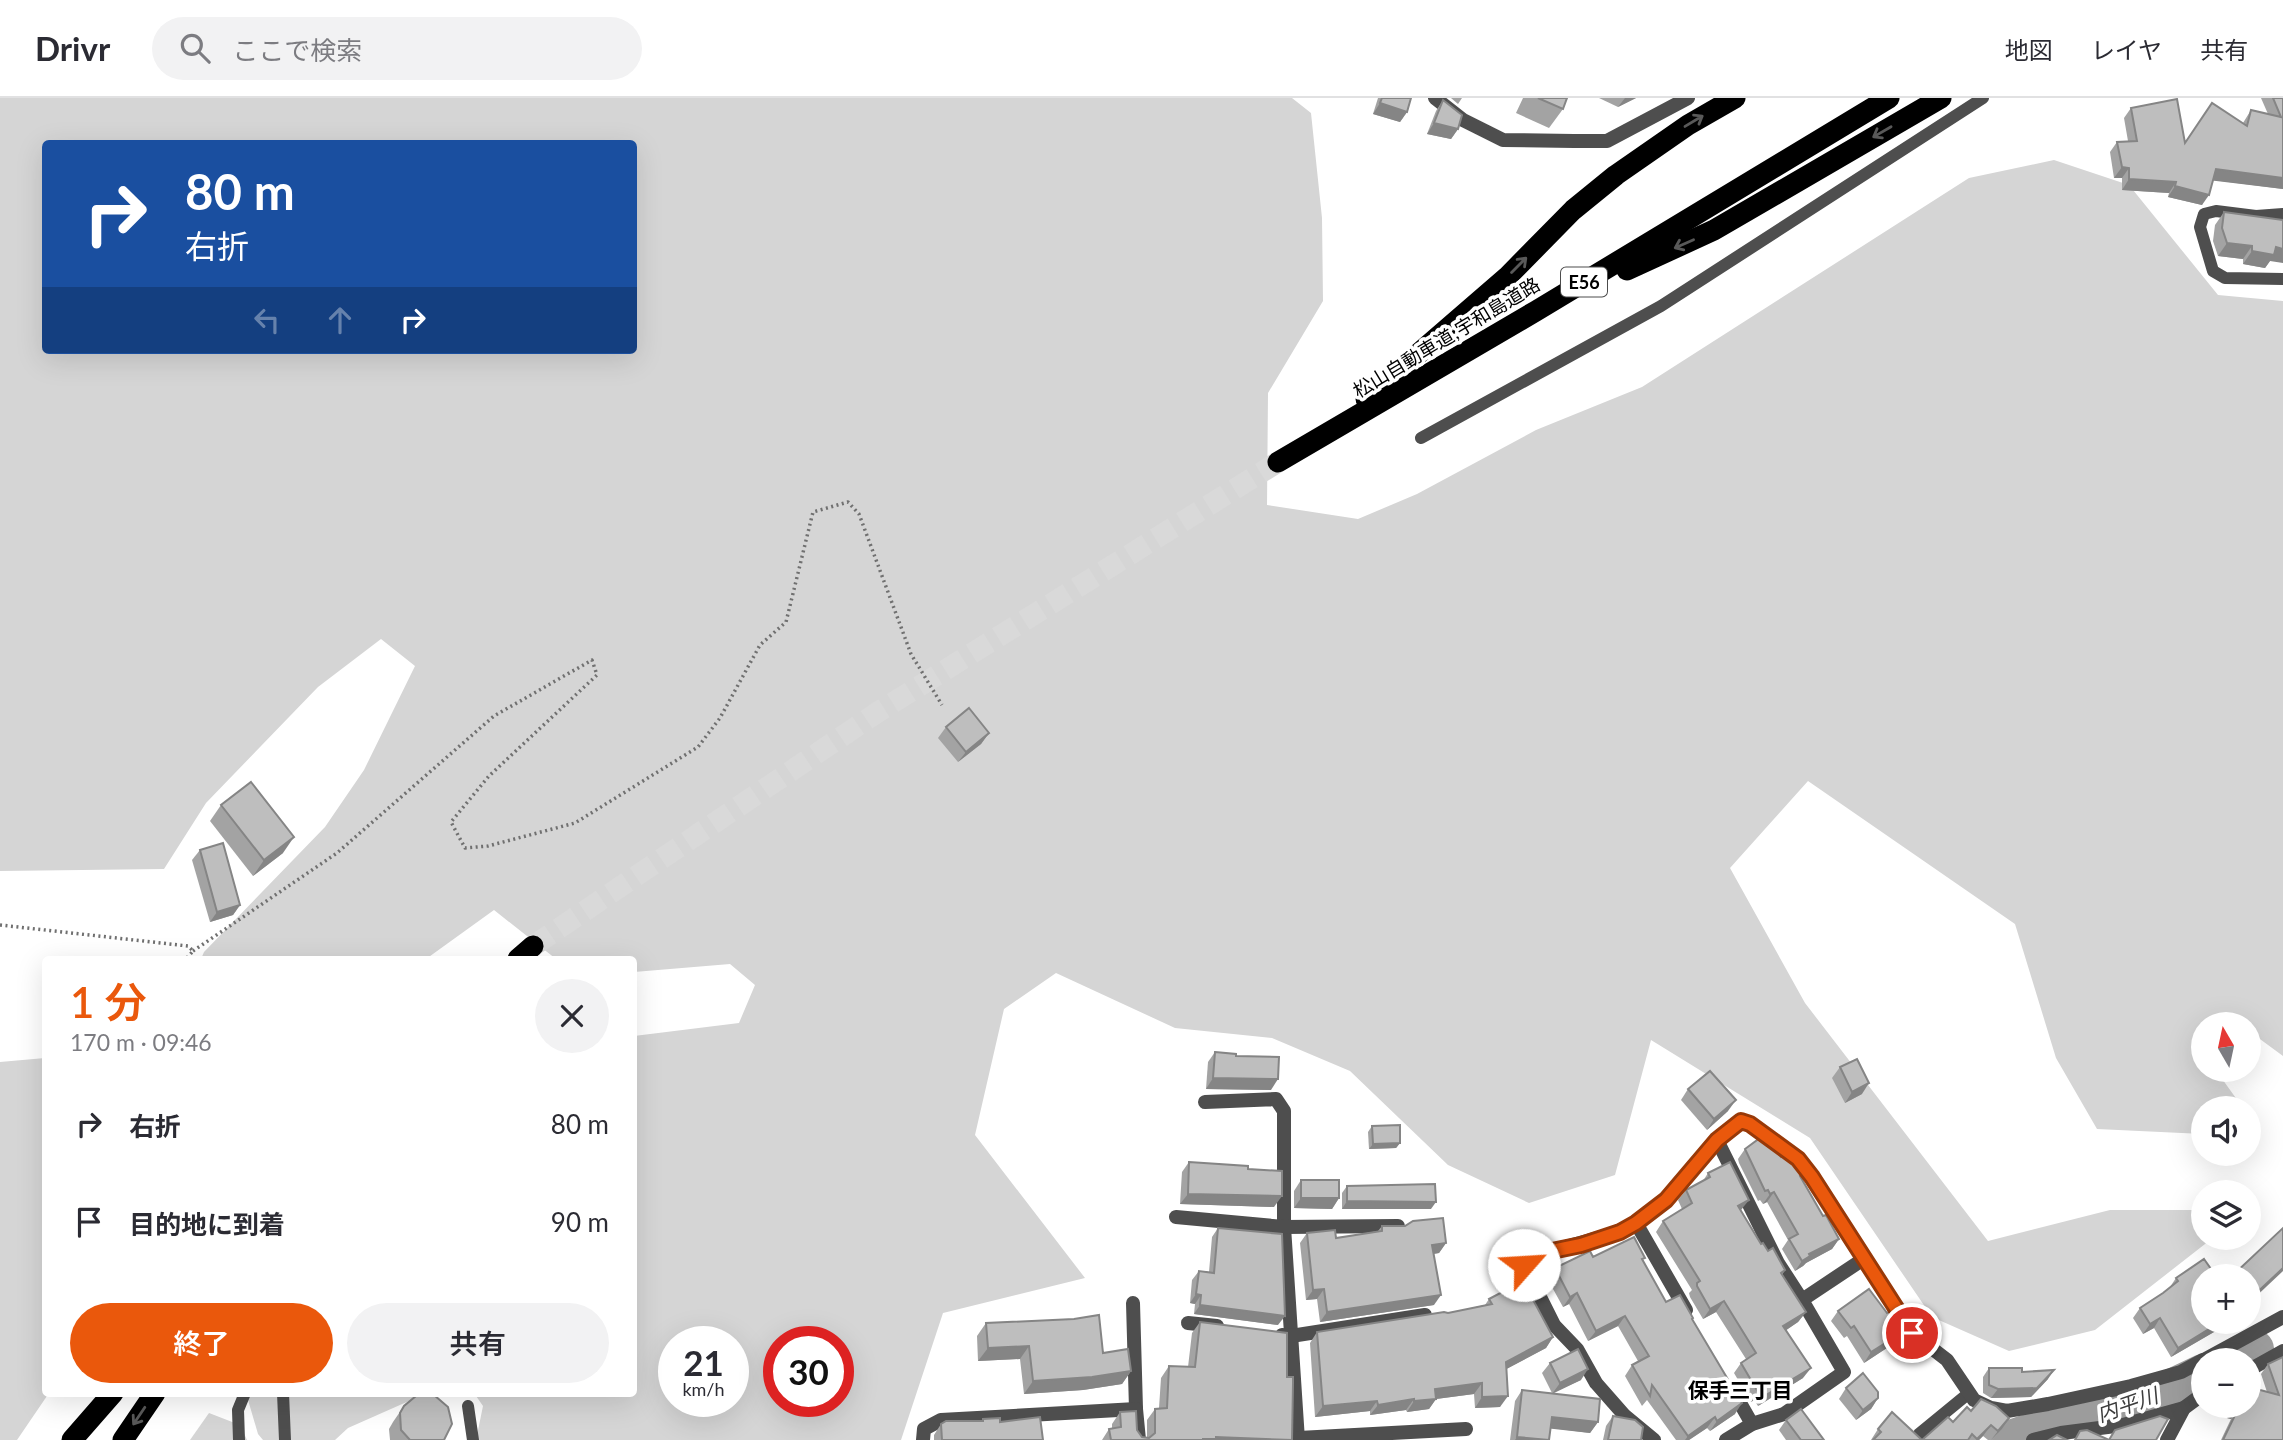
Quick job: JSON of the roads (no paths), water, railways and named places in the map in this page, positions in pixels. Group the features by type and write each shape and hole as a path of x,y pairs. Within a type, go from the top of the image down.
{"highway":[{"path":"1319,438 1447,331 1507,277 1573,210 1616,175 1688,125 1735,98"},
{"name":"松山自動車道;宇和島道路","path":"1278,462 1536,311 1889,98"},
{"path":"1536,311 1714,230 1941,98"},
{"path":"72,1440 110,1397"},
{"path":"86,1440 112,1397"},
{"path":"123,1440 152,1397"}],"street":[{"path":"1435,98 1463,120 1503,140 1607,141 1688,98"},
{"path":"1205,1102 1276,1099 1284,1111 1284,1227 1298,1439 1466,1429"},
{"path":"1654,1440 1625,1416 1596,1383 1577,1349 1555,1325 1524,1265 1547,1252 1581,1245 1620,1232 1636,1223 1666,1200 1717,1140 1741,1121 1750,1124 1798,1159 1912,1333 1947,1360 1974,1400 1991,1408 2007,1411 2131,1386 2191,1367"},
{"path":"1717,1140 1777,1263 1844,1372 1784,1414 1752,1424 1726,1440"},
{"path":"1176,1217 1284,1227 1398,1226"},
{"path":"1636,1223 1690,1318"},
{"path":"1802,1300 1865,1258"},
{"path":"1133,1303 1139,1440"},
{"path":"1265,1332 1291,1336 1433,1314"},
{"path":"2226,1348 2283,1317"},
{"path":"1188,1323 1227,1328"},
{"path":"2261,1363 2283,1351"},
{"path":"1725,1377 1752,1424"},
{"path":"2033,1440 2061,1433 2123,1425 2184,1408 2191,1403"},
{"path":"2167,1440 2184,1408"},
{"path":"923,1440 924,1429 941,1420 1136,1409"}],"lane":[{"path":"1421,438 1661,306 1983,98"},
{"path":"2283,214 2256,216 2216,211 2204,214 2200,227 2213,271 2225,278 2283,279"},
{"path":"1915,1440 1969,1393"},
{"path":"239,1440 238,1410 243,1397"},
{"path":"283,1397 285,1440"},
{"path":"468,1406 473,1440"}],"waterway":[{"name":"内平川","path":"2008,1440 2057,1423 2146,1400 2191,1379"}],"tunnel":[{"path":"533,946 878,712 1278,462"}],"district":[{"name":"保手三丁目","path":"1740,1389"}]}
